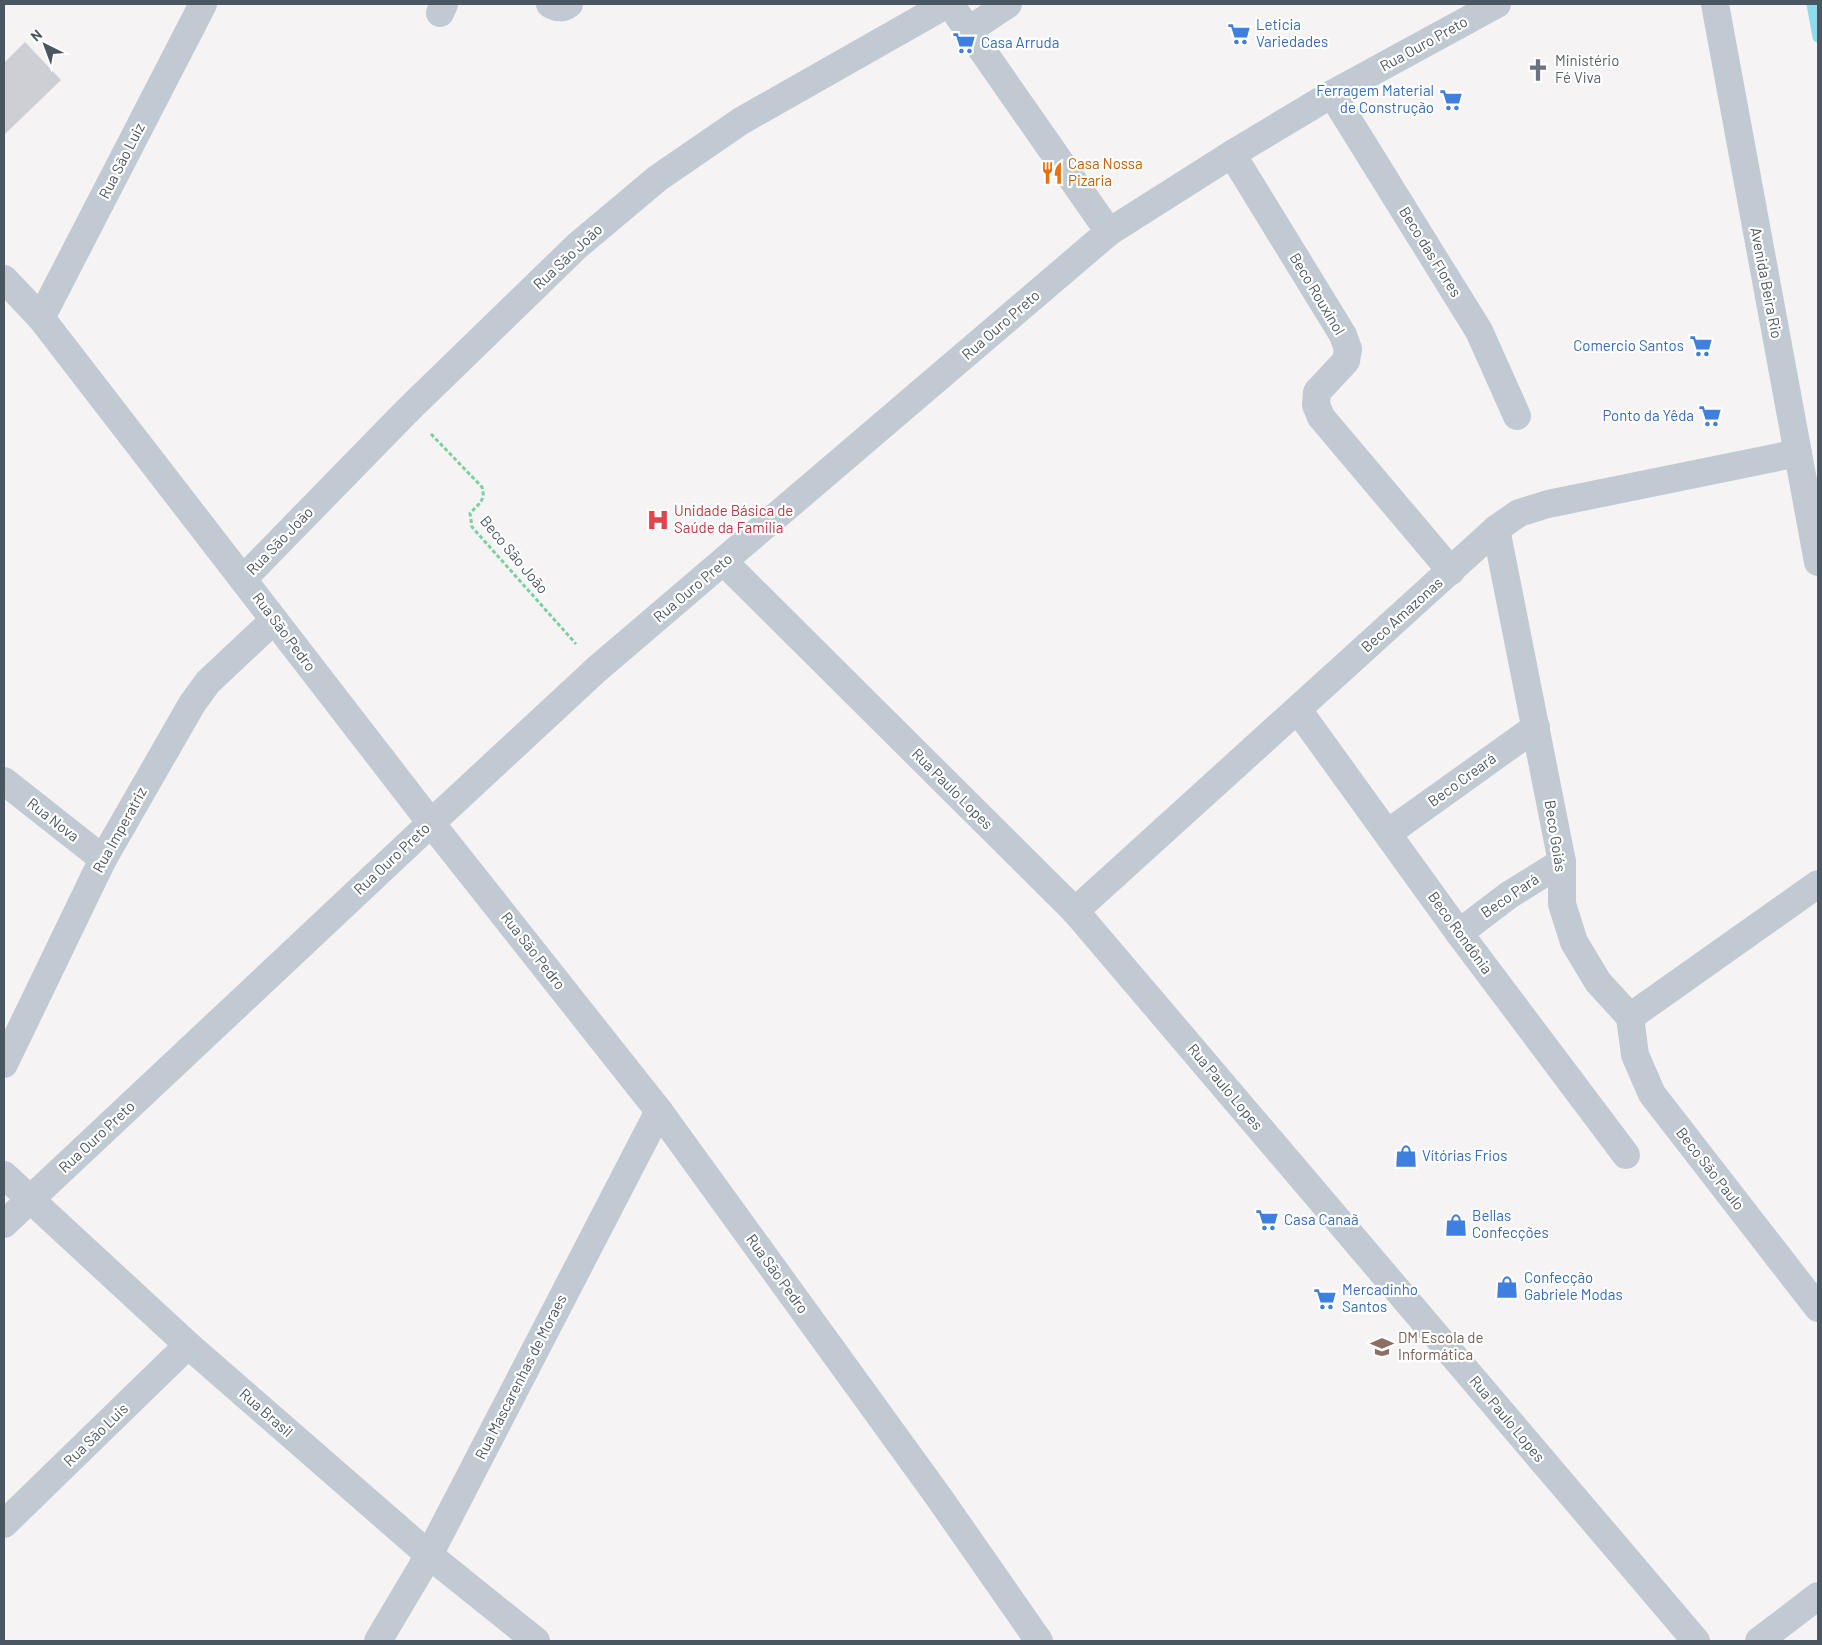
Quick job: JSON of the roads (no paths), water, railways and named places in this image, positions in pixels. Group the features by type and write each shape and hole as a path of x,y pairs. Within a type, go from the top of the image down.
{"street":[{"name":"Rua São Luiz","path":"41,318 203,4"},
{"path":"550,4 555,7 569,4"},
{"path":"948,4 969,30 1109,232"},
{"name":"Rua São João","path":"243,579 408,410 577,246 658,178 741,121 948,4"},
{"path":"969,30 1008,4"},
{"name":"Rua Ouro Preto","path":"4,1224 597,669 1109,232 1232,154 1332,94 1496,4"},
{"name":"Avenida Beira Rio","path":"1715,4 1818,562"},
{"name":"Beco das Flores","path":"1332,94 1479,331 1517,416"},
{"name":"Beco Rouxinol","path":"1232,154 1343,335 1348,349 1346,362 1317,392 1316,405 1321,417 1451,571"},
{"name":"Rua São Pedro","path":"4,278 41,318 431,823 659,1111 938,1496 1039,1641"},
{"name":"Beco Amazonas","path":"1075,911 1496,529 1519,513 1548,504 1798,453"},
{"name":"Beco Goiás","path":"1496,529 1562,862 1562,904 1574,942 1598,982 1630,1017"},
{"name":"Rua Paulo Lopes","path":"724,562 1075,911 1696,1641"},
{"name":"Rua Imperatriz","path":"4,1064 103,859 192,704 208,682 274,620"},
{"name":"Beco Rondônia","path":"1298,710 1459,932 1626,1154"},
{"name":"Beco Creará","path":"1388,833 1536,727"},
{"name":"Rua Nova","path":"4,781 103,859"},
{"name":"Beco Pará","path":"1459,932 1509,895 1562,862"},
{"path":"1630,1017 1818,884"},
{"name":"Beco São Paulo","path":"1630,1017 1635,1055 1652,1094 1818,1308"},
{"name":"Rua Mascarenhas de Moraes","path":"378,1641 429,1555 659,1111"},
{"name":"Rua Brasil","path":"4,1175 188,1345 429,1555 536,1641"},
{"name":"Rua São Luis","path":"4,1524 188,1345"},
{"path":"1759,1641 1818,1596"}],"waterway":[{"path":"1812,4 1818,37"}],"place":[{"name":"Leticia Variedades","path":"1239,34"},
{"name":"Casa Arruda","path":"964,43"},
{"name":"Ministério Fé Viva","path":"1538,70"},
{"name":"Ferragem Material de Construção","path":"1451,100"},
{"name":"Casa Nossa Pizaria","path":"1052,173"},
{"name":"Comercio Santos","path":"1701,346"},
{"name":"Ponto da Yêda","path":"1710,416"},
{"name":"Unidade Básica de Saúde da Familia","path":"658,520"},
{"name":"Vítórias Frios","path":"1406,1156"},
{"name":"Casa Canaã","path":"1267,1220"},
{"name":"Bellas Confecções","path":"1456,1225"},
{"name":"Confecção Gabriele Modas","path":"1507,1287"},
{"name":"Mercadinho Santos","path":"1325,1299"},
{"name":"DM Escola de Informática","path":"1382,1347"}]}
